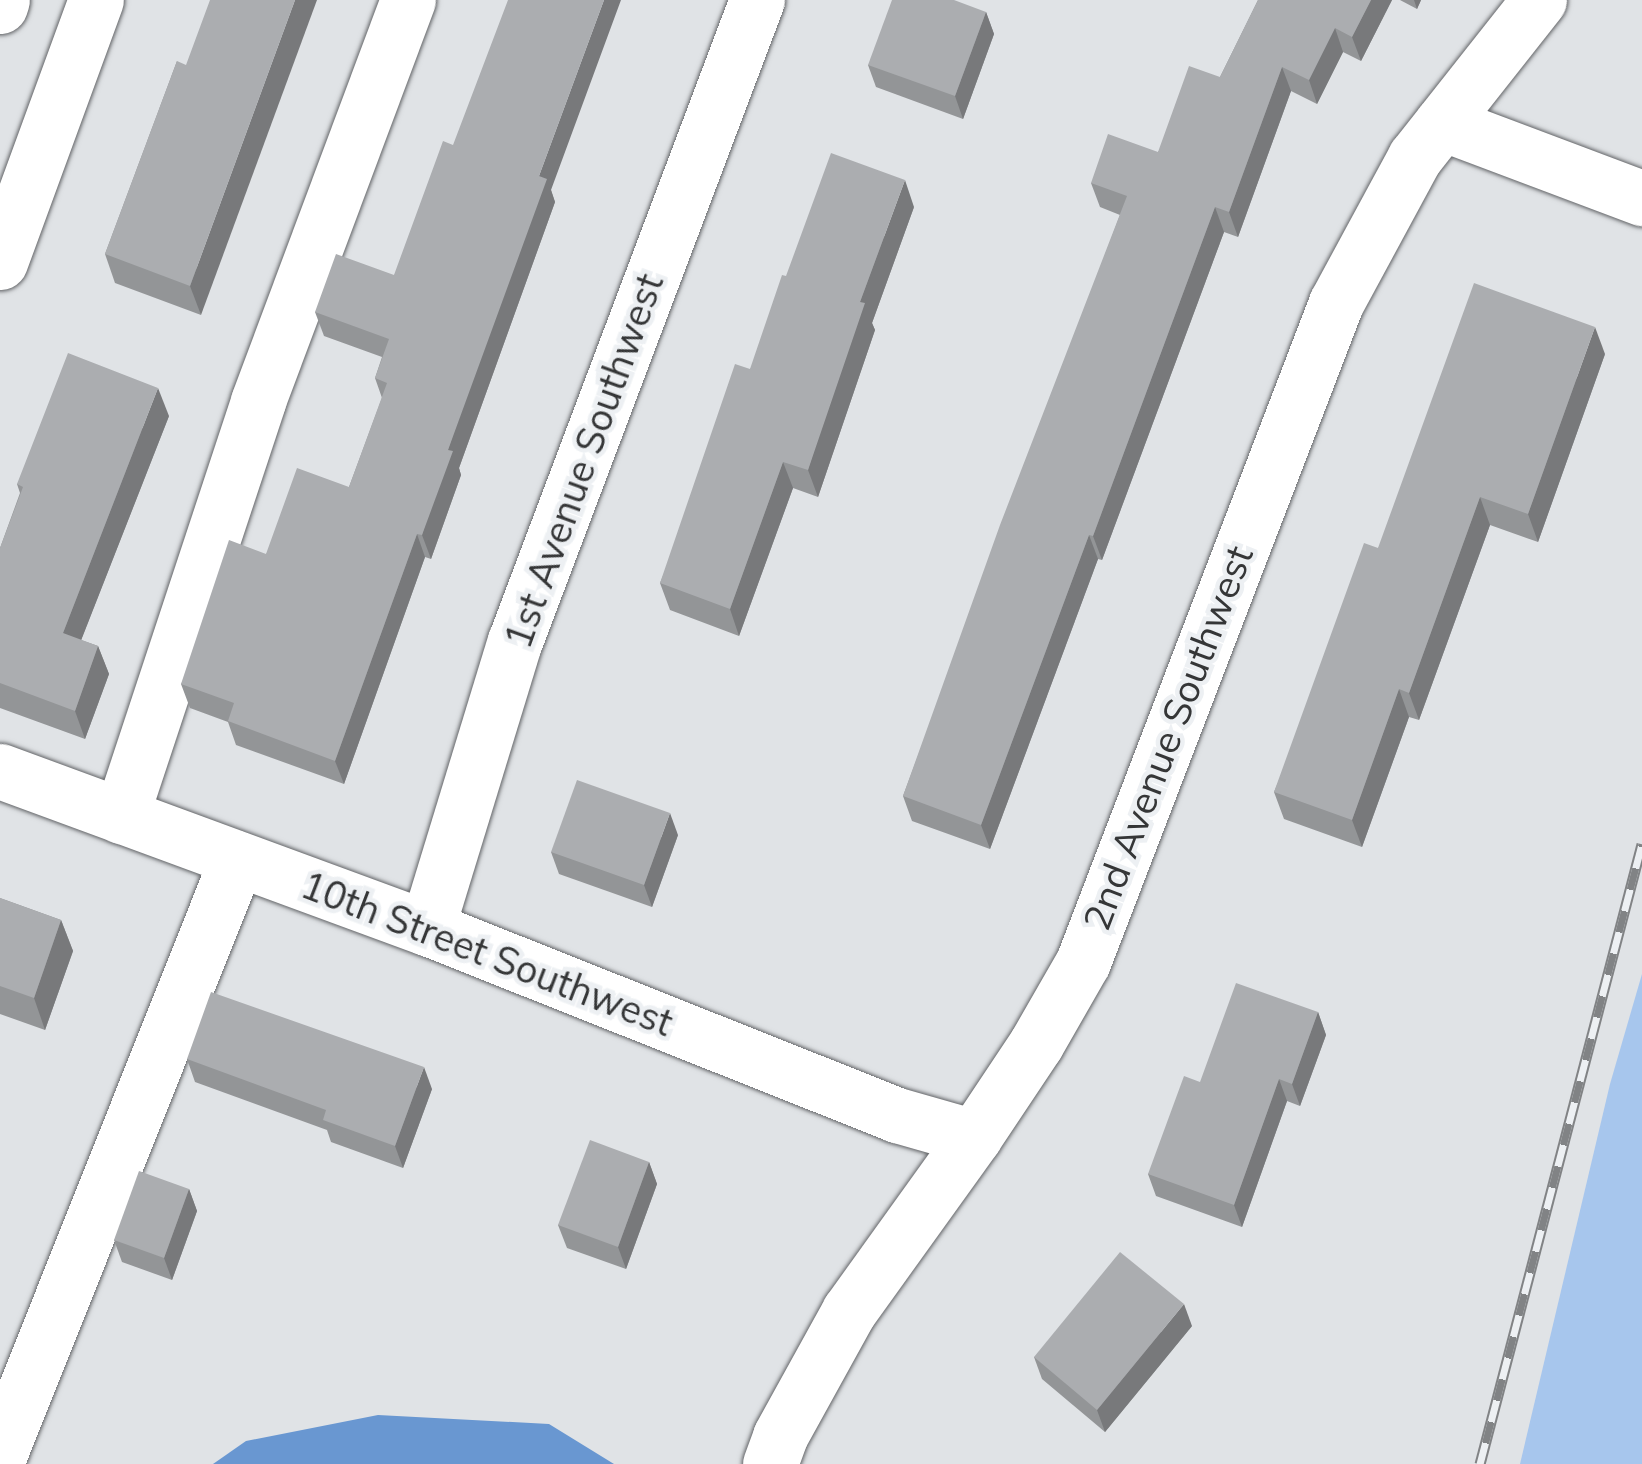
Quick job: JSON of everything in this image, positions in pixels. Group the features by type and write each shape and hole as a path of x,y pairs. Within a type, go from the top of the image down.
{"street":[{"path":"0,262 96,0"},
{"path":"121,816 258,401 408,0"},
{"name":"1st Avenue Southwest","path":"427,928 516,640 757,0"},
{"name":"2nd Avenue Southwest","path":"775,1450 850,1310 974,1137 1083,962 1336,303 1415,156 1539,0"},
{"path":"1442,123 1642,198"},
{"name":"10th Street Southwest","path":"0,771 427,928 897,1115 974,1137"},
{"path":"0,1453 237,858"}],"shaded area":[{"path":"1642,974 1642,1464 1520,1464 1610,1084"},
{"path":"378,1415 549,1424 614,1464 213,1464 246,1441"}],"building":[{"path":"210,0 295,0 190,286 105,254 177,61 186,65"},
{"path":"508,0 604,0 539,176 547,179 448,450 453,451 422,535 417,534 335,761 228,721 234,703 181,684 229,540 266,554 297,468 349,487 387,383 375,378 389,339 315,312 336,254 394,275 443,141 453,145"},
{"path":"892,0 954,0 986,12 955,96 868,65"},
{"path":"1258,0 1371,0 1352,37 1335,28 1309,80 1282,67 1229,212 1215,207 981,825 903,796 1000,525 1127,196 1091,183 1108,134 1158,152 1189,66 1220,77"},
{"path":"831,153 905,180 860,302 865,303 808,470 783,462 730,609 660,583 735,364 750,369 782,275 786,276"},
{"path":"1474,283 1595,327 1528,514 1480,497 1409,693 1399,689 1352,820 1274,792 1364,543 1378,548"},
{"path":"68,353 158,388 63,633 98,646 75,711 0,683 0,548 23,487 17,484"},
{"path":"577,780 670,813 644,885 551,852"},
{"path":"0,898 61,920 34,998 0,986"},
{"path":"1236,983 1318,1012 1292,1084 1279,1079 1234,1205 1148,1174 1184,1076 1200,1082"},
{"path":"211,992 424,1067 395,1146 323,1120 326,1110 187,1059"},
{"path":"590,1140 649,1162 618,1247 558,1225"},
{"path":"139,1171 189,1189 164,1258 114,1240"},
{"path":"1120,1252 1184,1304 1097,1410 1034,1357"}],"railway":[{"path":"1480,1464 1642,844"}]}
